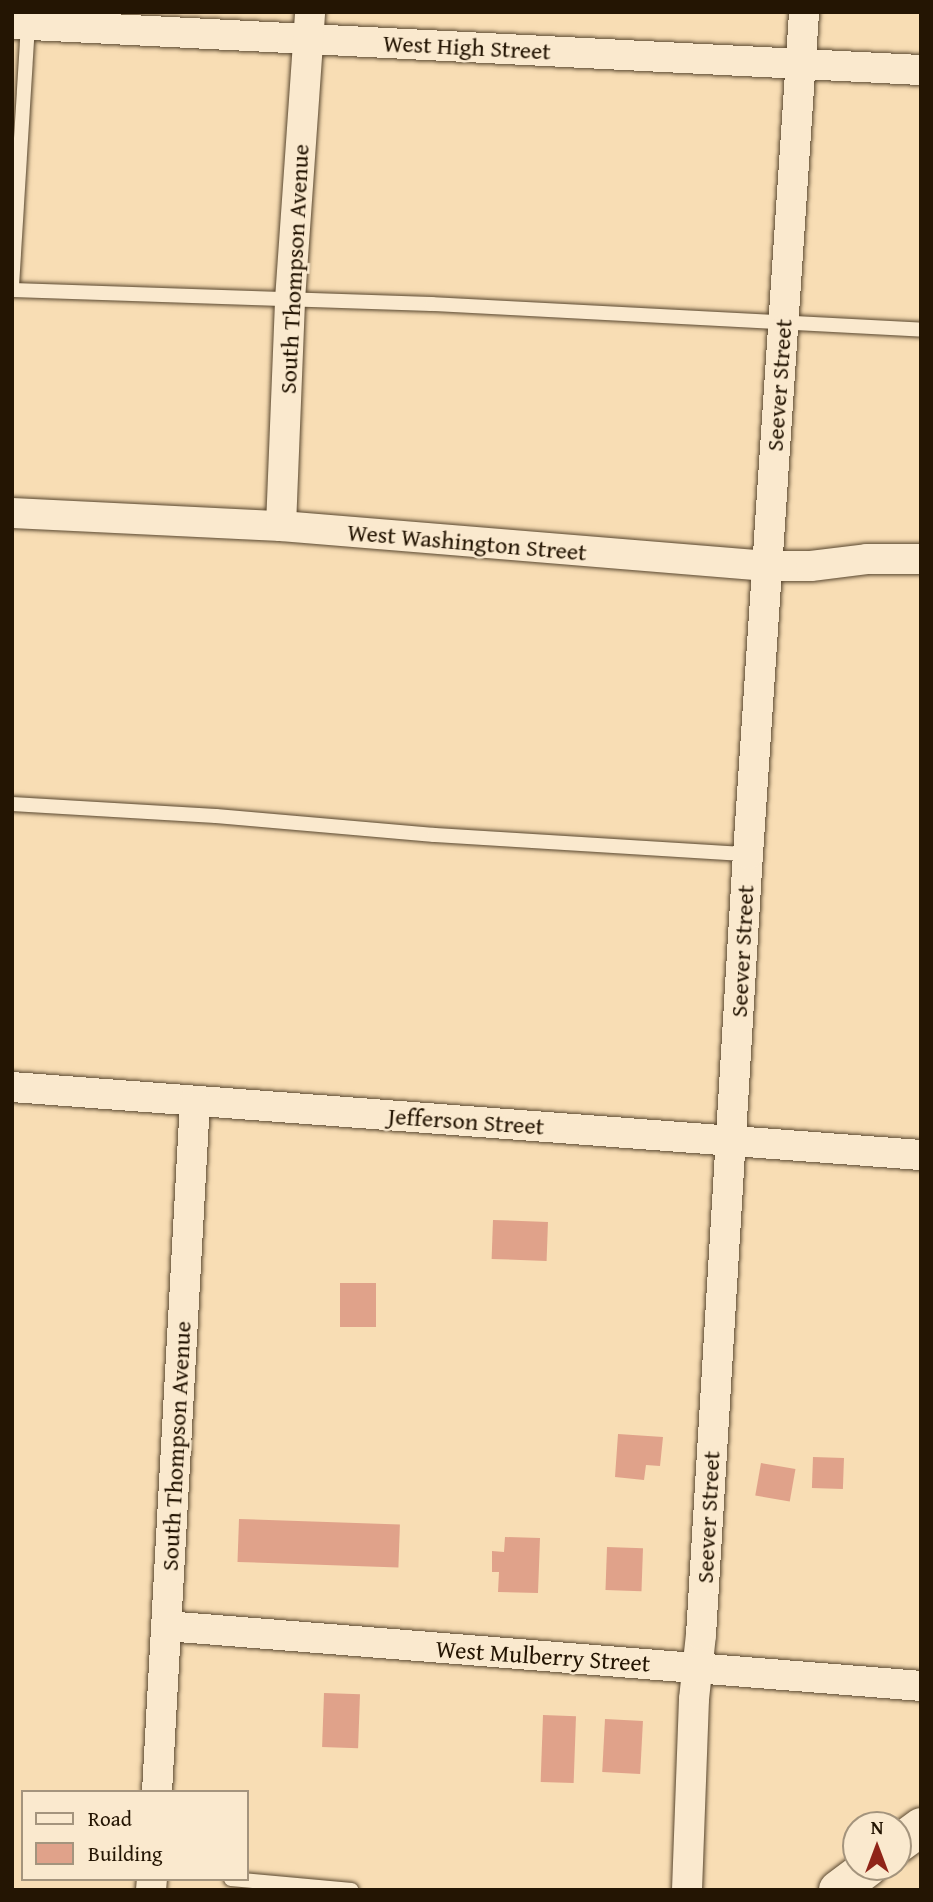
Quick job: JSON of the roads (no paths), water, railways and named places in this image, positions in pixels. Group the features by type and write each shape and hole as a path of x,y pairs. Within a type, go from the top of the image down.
{"street":[{"name":"Seever Street","path":"687,1890 697,1668 804,12"},
{"name":"West High Street","path":"20,25 309,26 921,71"},
{"name":"South Thompson Avenue","path":"281,526 290,300 309,26"},
{"name":"West Washington Street","path":"12,513 281,526 767,566 811,566 867,558 921,558"},
{"name":"Jefferson Street","path":"12,1087 921,1156"},
{"name":"South Thompson Avenue","path":"157,1790 195,1101"},
{"name":"West Mulberry Street","path":"166,1626 921,1686"}],"lane":[{"path":"20,25 12,288 783,321 921,330"},
{"path":"12,804 216,816 435,835 748,854"},
{"path":"248,1881 351,1890"}]}
